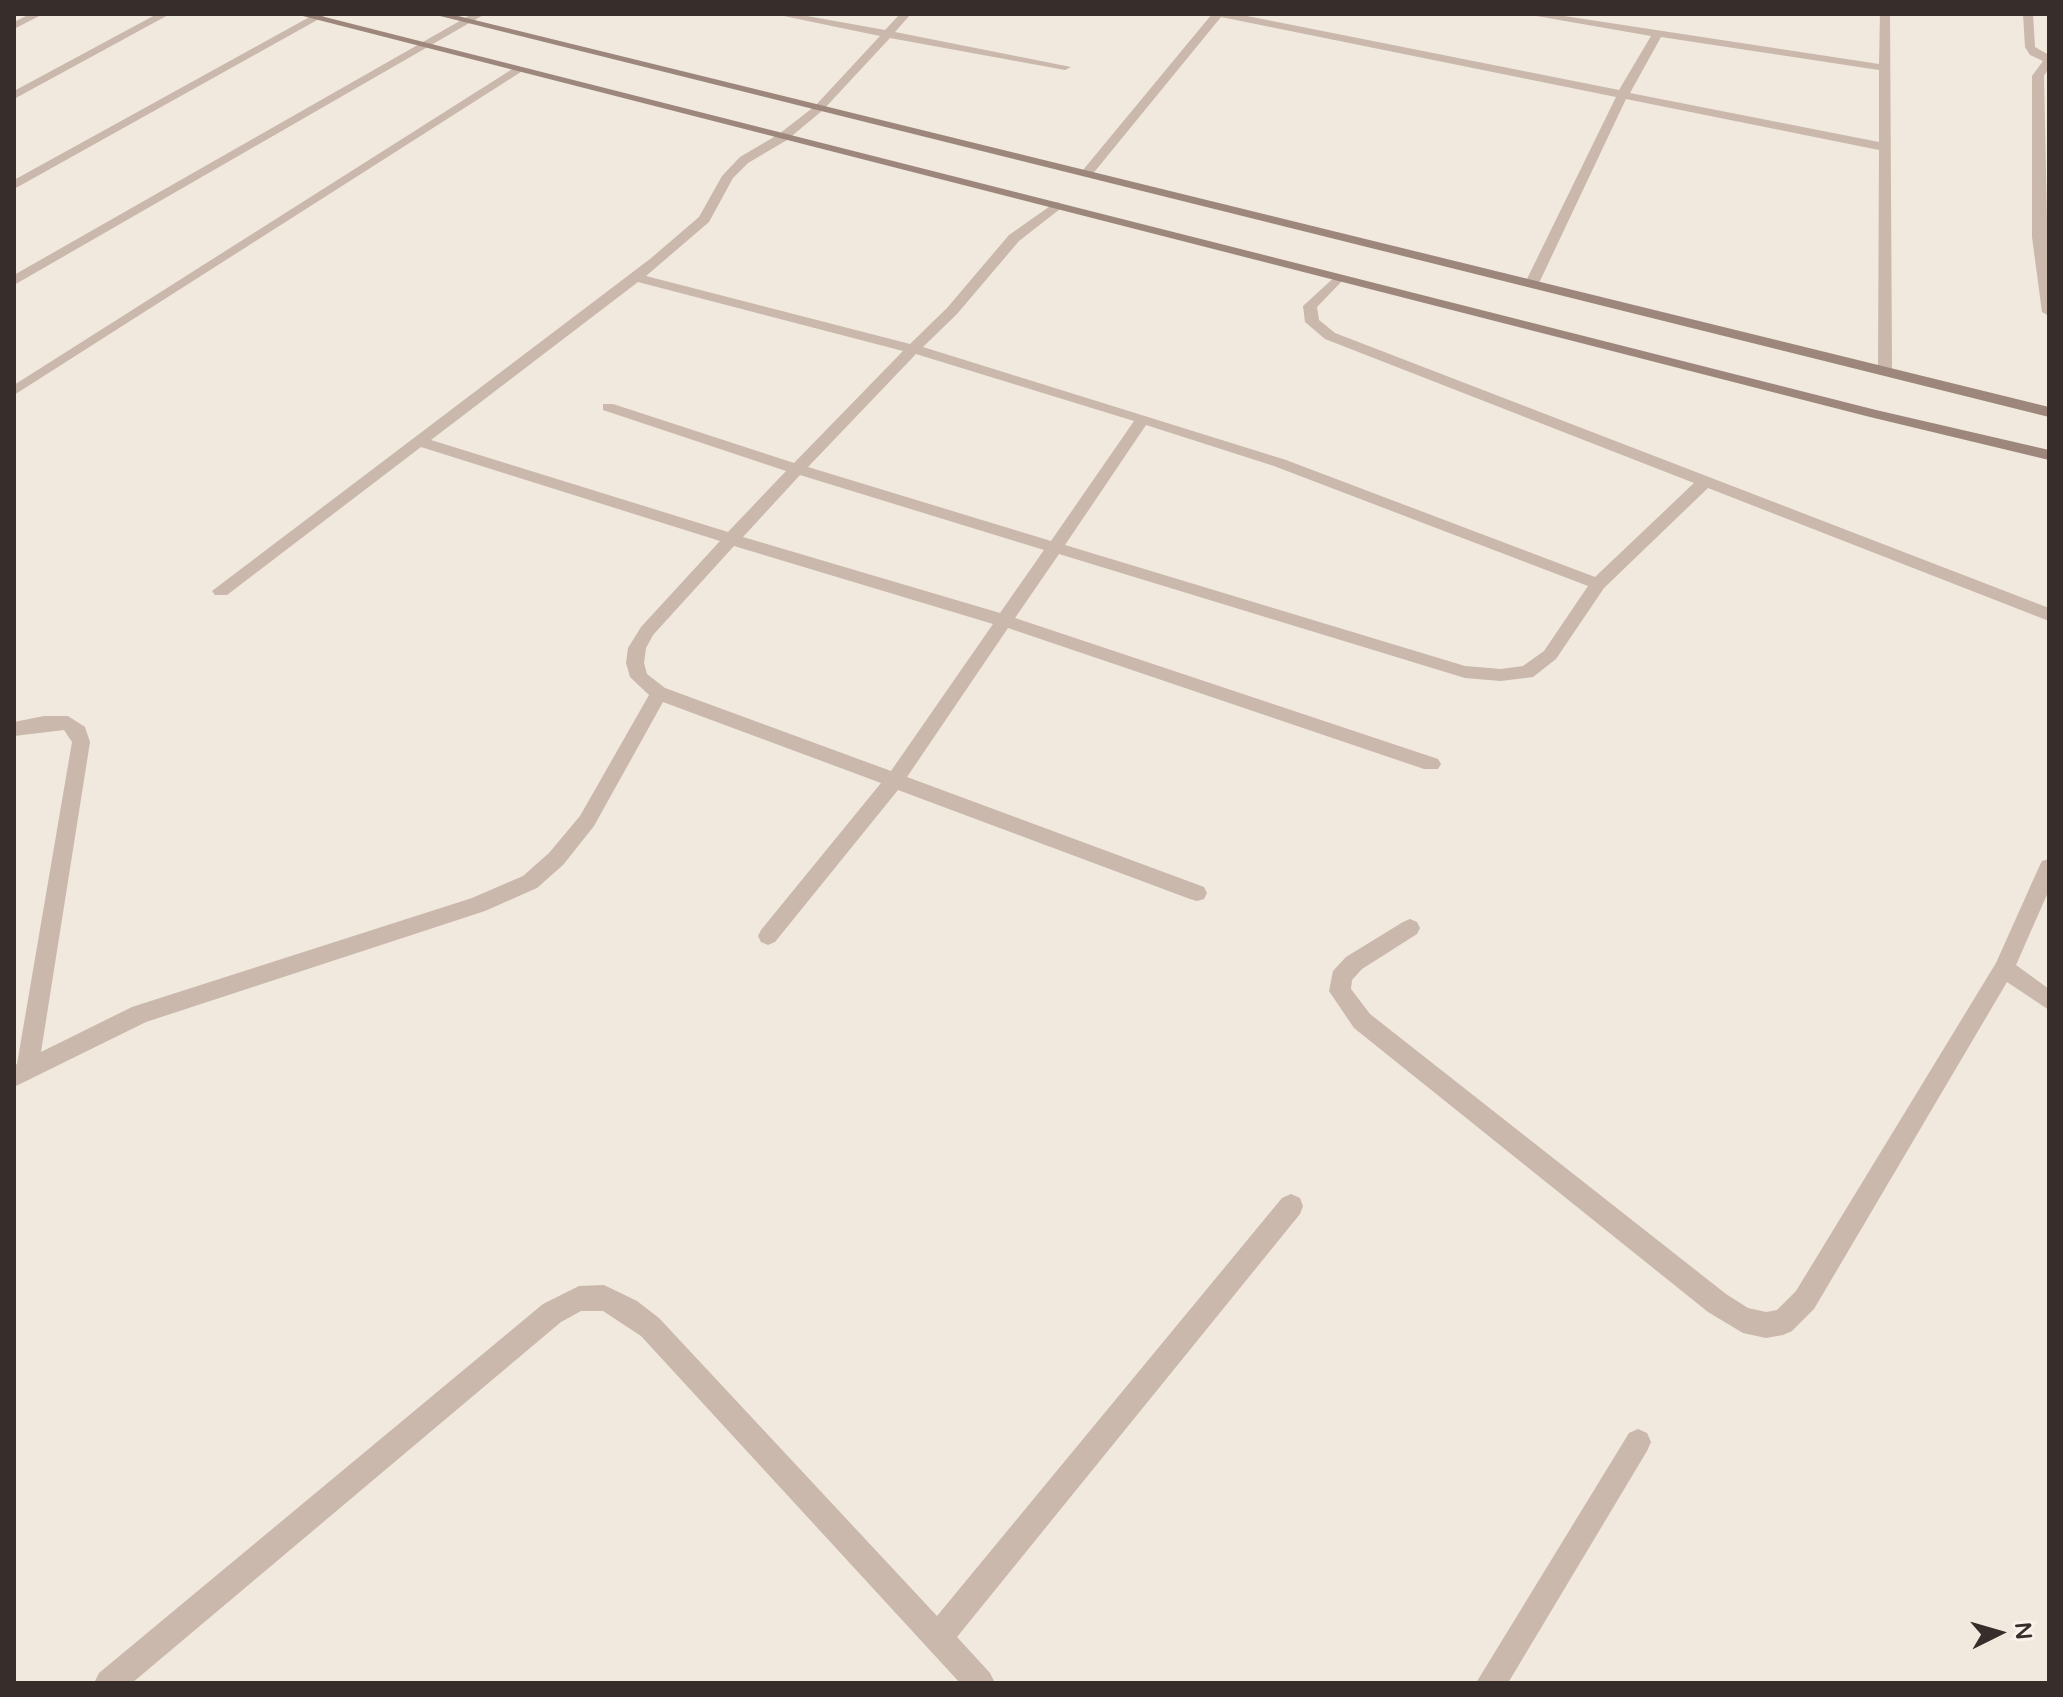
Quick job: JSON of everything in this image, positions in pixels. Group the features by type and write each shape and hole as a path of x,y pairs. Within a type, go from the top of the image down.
{"main road":[{"path":"300,14 319,16 424,46 1875,414 2049,455"},
{"path":"437,14 1885,369 2049,412"}],"street":[{"path":"14,26 38,14"},
{"path":"14,96 165,14"},
{"path":"14,281 480,14"},
{"path":"779,14 1065,67"},
{"path":"221,591 635,277 704,219 728,176 744,160 783,137 819,108 906,14"},
{"path":"1087,173 1220,14 1884,147"},
{"path":"1531,14 1885,68"},
{"path":"1885,14 1885,369"},
{"path":"2028,14 2030,47 2034,53 2049,60 2038,76 2039,237 2049,312"},
{"path":"14,185 319,16"},
{"path":"1532,283 1623,94 1657,34"},
{"path":"14,391 518,70"},
{"path":"1056,206 1014,238 952,311 731,539 656,621 637,648 635,663 639,677 659,693 1197,893"},
{"path":"635,277 913,349 1143,419 1280,463 1598,584"},
{"path":"1338,278 1310,306 1309,316 1318,329 1704,483 2049,615"},
{"path":"608,407 797,469 1465,672 1501,675 1527,672 1550,655 1598,584 1704,483"},
{"path":"768,936 895,780 1143,419"},
{"path":"419,441 1005,621 1431,764"},
{"path":"20,1074 140,1014 478,905 530,882 556,859 587,821 659,693"},
{"path":"14,729 44,723 68,723 78,732 81,742 20,1074"},
{"path":"1410,928 1354,963 1341,977 1340,991 1362,1021 1717,1303 1743,1320 1766,1325 1783,1322 1805,1300 2004,968 2044,875"},
{"path":"2004,968 2049,1001"},
{"path":"938,1637 1291,1206"},
{"path":"109,1683 552,1313 579,1299 604,1298 628,1310 650,1327 980,1683"},
{"path":"1491,1683 1638,1442"}]}
